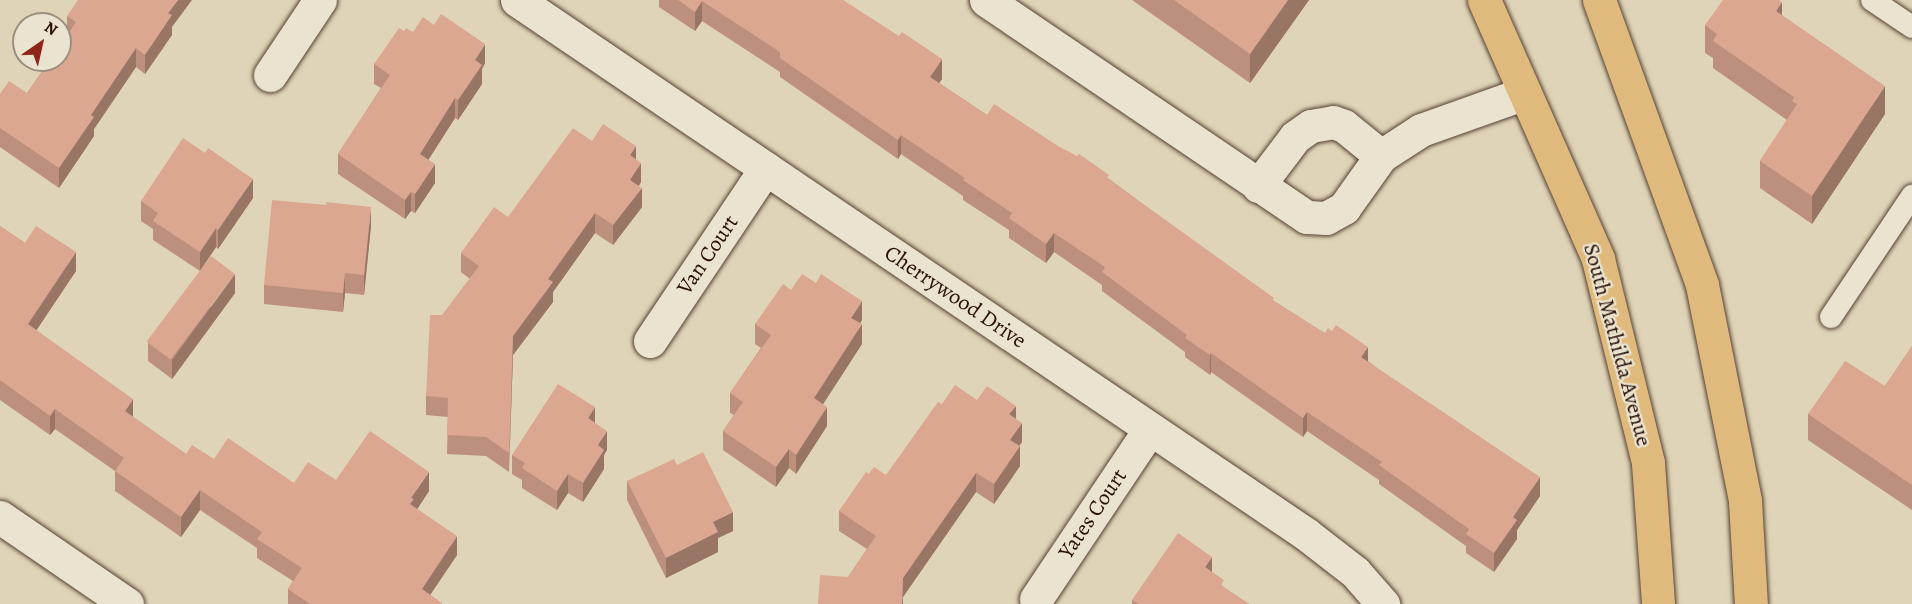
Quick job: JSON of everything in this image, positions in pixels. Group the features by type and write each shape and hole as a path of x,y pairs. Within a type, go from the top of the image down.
{"main road":[{"name":"South Mathilda Avenue","path":"1484,0 1598,259 1648,463 1658,604"},
{"path":"1599,0 1702,285 1745,501 1751,604"}],"street":[{"path":"270,75 320,0"},
{"name":"Cherrywood Drive","path":"517,0 1149,430 1306,534 1355,572 1383,604"},
{"path":"986,0 1298,214 1307,217 1326,218 1336,214 1350,202 1381,156 1421,129 1525,93"},
{"path":"1258,186 1295,138 1311,126 1333,122 1344,126 1381,156"},
{"name":"Van Court","path":"650,341 766,168"},
{"name":"Yates Court","path":"1036,599 1149,430"},
{"path":"0,517 127,604"}],"lane":[{"path":"1872,0 1912,27"},
{"path":"1831,317 1912,196"}],"building":[{"path":"78,0 178,0 168,13 172,15 145,55 136,48 91,115 94,117 59,168 0,128 0,94 9,81 27,93 42,72 72,72 72,28 76,22 72,19 72,12 70,12"},
{"path":"678,0 843,0 899,36 902,32 942,59 930,77 987,115 994,104 1058,146 1077,156 1079,154 1109,175 1107,178 1274,298 1272,300 1325,333 1328,328 1332,331 1336,325 1368,347 1361,357 1540,477 1513,517 1517,520 1494,553 1466,534 1469,529 1379,465 1382,462 1307,412 1303,418 1211,353 1210,355 1185,338 1187,335 1102,272 1105,267 1054,233 1046,244 1009,218 1012,213 963,180 965,178 901,135 898,140 780,58 780,52 702,1 695,12"},
{"path":"1174,0 1288,0 1250,54"},
{"path":"1723,0 1779,0 1782,2 1776,11 1885,86 1812,196 1760,161 1797,104 1792,101 1794,97 1713,41 1717,34 1705,25"},
{"path":"441,14 485,44 475,60 482,65 458,100 455,98 420,154 435,164 415,194 411,192 405,200 338,154 390,75 374,64 399,28 404,31 406,28 413,32 423,17 434,25"},
{"path":"603,124 636,146 630,155 641,163 630,180 642,188 613,225 595,213 548,279 553,282 513,336 509,453 486,437 447,435 448,398 426,396 430,315 442,315 479,266 461,253 494,207 508,217 573,128 592,141"},
{"path":"183,138 205,153 208,148 253,179 200,252 153,221 158,213 141,201"},
{"path":"272,200 326,205 326,202 371,207 364,275 345,273 343,293 264,285"},
{"path":"0,226 25,243 36,226 76,252 28,324 133,399 125,411 186,454 192,445 214,459 228,438 294,483 308,462 336,480 370,431 429,472 411,498 414,499 410,504 457,536 422,589 442,604 310,604 288,589 302,568 257,539 262,532 200,490 181,517 115,471 124,458 55,409 50,416 0,380"},
{"path":"211,256 235,274 171,360 147,341"},
{"path":"802,274 816,283 821,274 862,301 851,318 862,324 814,398 827,407 796,455 789,449 776,467 723,431 743,402 730,393 771,335 755,324 783,284 791,290"},
{"path":"1912,346 1912,485 1808,414 1845,361 1885,386"},
{"path":"558,384 595,407 588,418 607,431 598,445 604,450 583,483 568,474 557,491 522,468 525,463 512,455"},
{"path":"955,385 977,400 987,386 1016,406 1009,414 1022,423 1010,440 1020,446 994,484 976,473 903,578 902,604 818,604 820,575 848,577 876,536 839,511 866,472 869,474 874,467 886,475 938,402 942,404"},
{"path":"703,452 733,512 713,522 718,532 666,558 627,481 674,459 677,465"},
{"path":"1178,533 1212,557 1205,567 1224,580 1221,585 1249,604 1139,604 1132,600"}]}
